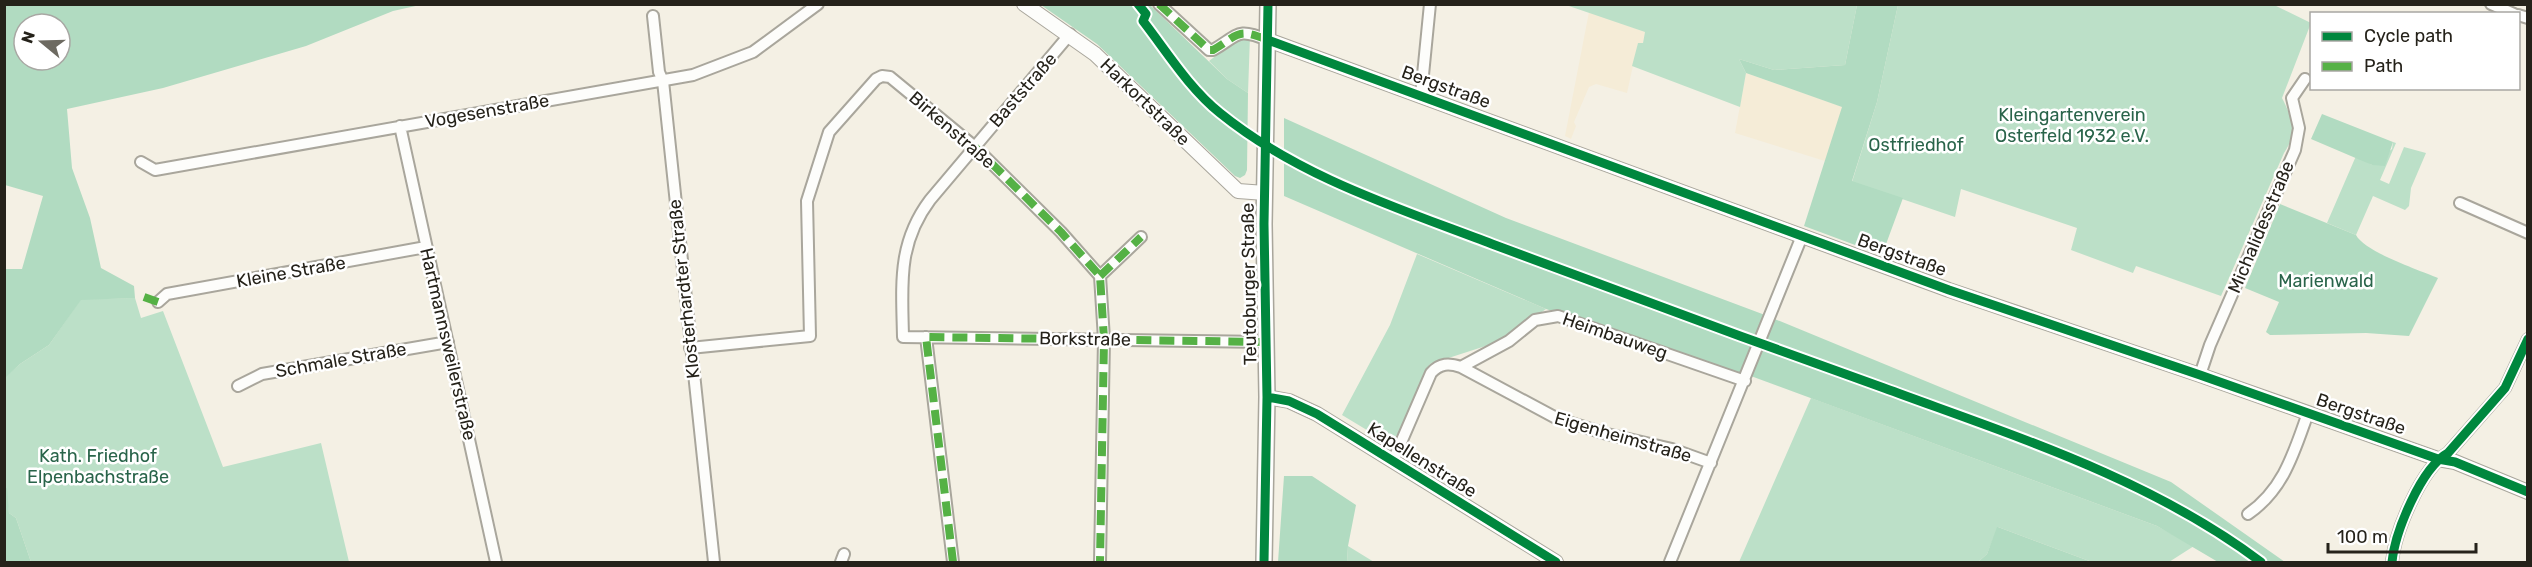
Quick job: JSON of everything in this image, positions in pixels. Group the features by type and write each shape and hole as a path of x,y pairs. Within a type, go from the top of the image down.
{"main road":[{"name":"Teutoburger Straße","path":"1264,562 1267,398 1265,176 1268,4"}],"street":[{"name":"Vogesenstraße","path":"141,162 155,170 663,81 714,68 753,52 818,4"},
{"name":"Harkortstraße","path":"1024,4 1070,34 1120,76 1238,191 1265,193"},
{"path":"1159,4 1209,50 1213,50 1240,34 1250,33 1268,40"},
{"path":"1421,95 1430,4"},
{"path":"2491,4 2511,12"},
{"name":"Klosterhardter Straße","path":"653,16 659,72 663,81 714,562"},
{"name":"Baststraße","path":"903,337 903,265 908,240 923,210 1070,34"},
{"name":"Bergstraße","path":"1268,40 2077,335 2200,375 2438,459 2455,462 2528,492"},
{"name":"Birkenstraße","path":"690,348 810,336 807,201 829,132 876,79 882,76 890,77 975,147 1075,246 1100,276"},
{"name":"Michalidesstraße","path":"2200,375 2210,345 2295,150 2299,125 2292,98 2306,79"},
{"name":"Hartmannsweilerstraße","path":"400,126 496,562"},
{"path":"2460,203 2528,233"},
{"path":"1670,562 1802,236"},
{"path":"1100,562 1104,339 1100,276 1141,237"},
{"name":"Kleine Straße","path":"158,302 167,294 426,248"},
{"name":"Heimbauweg","path":"1461,367 1509,342 1535,320 1558,316 1745,381"},
{"name":"Borkstraße","path":"903,337 1266,342"},
{"path":"926,338 953,562"},
{"path":"2392,562 2403,519 2438,459 2448,453 2505,388 2528,339"},
{"name":"Schmale Straße","path":"238,386 262,374 448,342"},
{"path":"1393,461 1431,373 1442,365 1451,364 1461,367"},
{"name":"Eigenheimstraße","path":"1461,367 1575,426 1672,450 1711,463"},
{"name":"Kapellenstraße","path":"1267,398 1302,406 1556,562"},
{"name":"Bergstraße","path":"2248,514 2263,504 2284,476 2308,413"}],"shaded area":[{"path":"1589,12 1645,32 1643,43 1638,43 1627,93 1596,84 1589,87 1574,122 1576,126 1571,139 1565,136"},
{"path":"1746,73 1843,107 1825,161 1735,133"}],"green space":[{"path":"5,4 420,4 393,11 306,46 163,88 67,109 72,168 90,218 101,268 134,286 135,298 81,300 49,345 20,364 5,378 5,269 22,269 43,196 5,185"},
{"name":"Kleingartenverein Osterfeld 1932 e.V.","path":"2272,4 2310,23 2282,98 2291,120 2291,139 2221,296 2136,266 2133,273 2071,250 2077,228 1961,189 1955,217 1852,182 1877,102 1898,5"},
{"path":"1041,5 1150,5 1227,79 1248,93 1247,170 1245,175 1240,178 1235,176 1097,44"},
{"path":"1566,5 1857,5 1845,65 1774,70 1739,59 1746,73 1740,107 1632,66 1638,43 1643,43 1645,32"},
{"path":"1857,5 1898,5 1877,102 1852,181 1903,198 1882,255 1804,226 1842,107 1746,73 1739,59 1774,70 1845,65"},
{"path":"1250,36 1248,93 1227,79 1209,61 1237,40"},
{"path":"2322,114 2393,142 2385,166 2372,165 2311,139"},
{"path":"1284,118 1506,218 1765,315 2171,482 2285,562 2218,562 2157,526 1740,372 1734,373 1546,309 1284,196"},
{"path":"2393,142 2396,143 2380,180 2389,184 2404,147 2426,153 2411,188 2409,206 2405,210 2373,196 2356,235 2327,223 2356,156 2372,165 2392,149"},
{"name":"Marienwald","path":"2280,204 2356,235 2370,248 2381,254 2438,278 2409,336 2366,333 2270,335 2266,332 2279,302 2245,288"},
{"path":"1417,254 1546,309 1501,341 1430,364 1399,432 1390,444 1342,415 1390,325"},
{"name":"Kath. Friedhof Elpenbachstraße","path":"135,298 141,318 163,311 223,467 321,443 349,562 31,562 16,518 9,513 4,482 4,378 20,364 49,345 81,299"},
{"path":"1811,398 2157,526 2194,546 2169,562 2092,562 1998,527 1987,554 1978,562 1739,562"},
{"path":"1284,476 1312,476 1356,505 1347,562 1278,562"},
{"path":"7,488 9,513 16,518 31,562 5,562 4,489"},
{"path":"1997,527 2092,562 1978,562 1987,554"},
{"path":"1348,546 1374,562 1347,562"}],"marked path":[{"path":"1159,4 1209,50 1243,33 1268,40"},
{"path":"975,147 1061,232 1100,276 1104,339 1100,562"},
{"path":"1100,276 1141,237"},
{"path":"144,297 158,302"},
{"path":"953,562 926,337 1266,342"}],"cycle path":[{"path":"1138,4 1146,14 1143,21 1188,81 1209,103 1251,136 1316,173 1385,204 2031,442 2127,483 2173,506 2218,532 2261,562"},
{"path":"1264,562 1267,397 1264,224 1268,4"},
{"path":"1268,40 1949,290 2438,459 2455,462 2528,492"},
{"path":"2392,562 2398,534 2419,486 2428,472 2448,453 2505,388 2528,339"},
{"path":"1267,397 1289,401 1317,414 1556,562"}],"park label":[{"name":"Ostfriedhof","path":"1916,145"}]}
